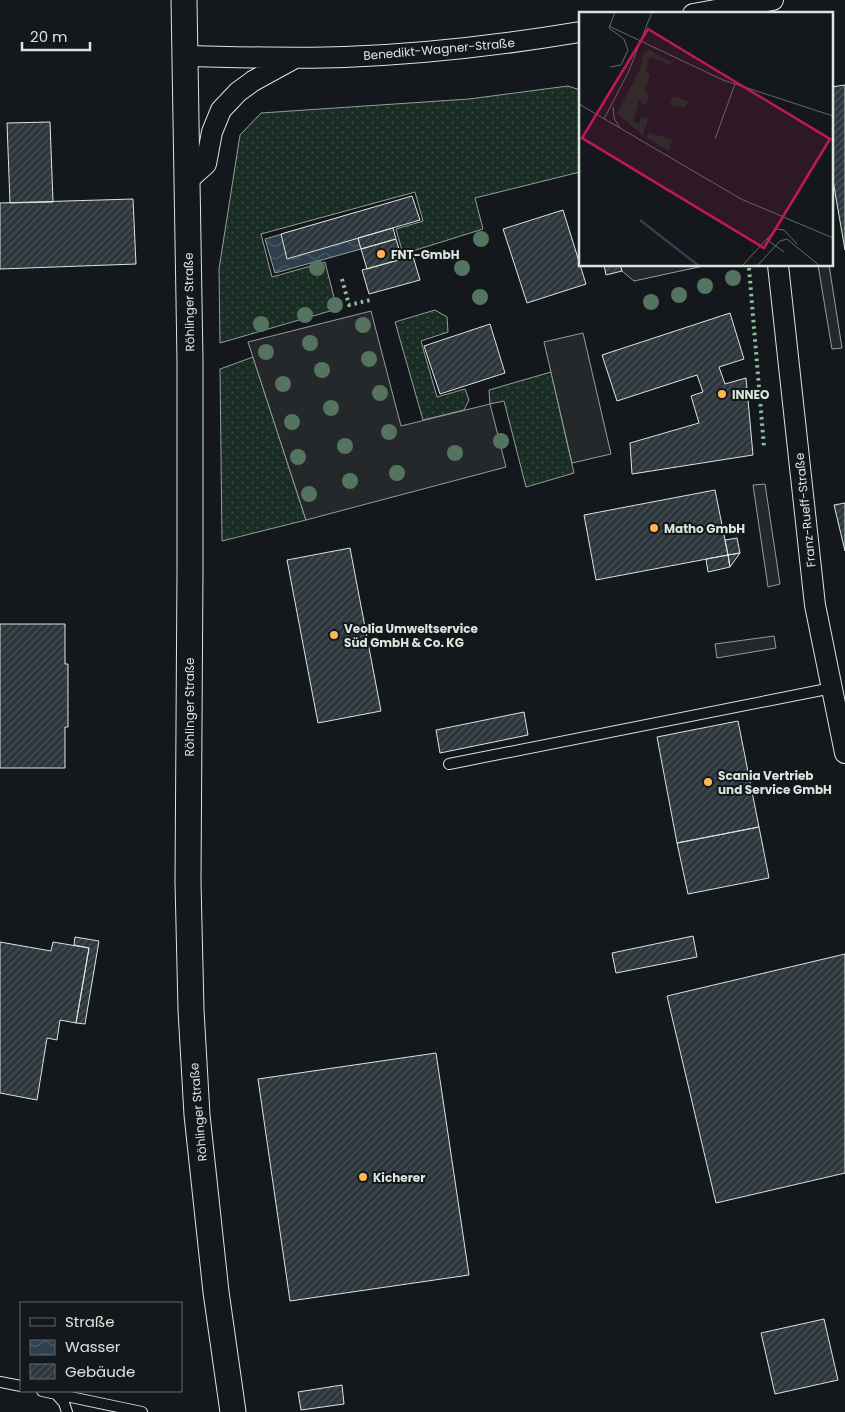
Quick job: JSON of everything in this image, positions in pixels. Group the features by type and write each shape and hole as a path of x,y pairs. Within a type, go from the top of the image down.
{"street":[{"name":"Röhlinger Straße","path":"184,0 188,180 190,550 188,882 191,1010 198,1125 216,1292 234,1412"},
{"path":"708,12 762,4"},
{"name":"Benedikt-Wagner-Straße","path":"185,56 344,57 436,52 529,41 579,32"},
{"name":"Benedikt-Wagner-Straße","path":"188,180 206,164 212,132 222,110 238,92 253,81 297,57"},
{"name":"Franz-Rueff-Straße","path":"778,266 815,605 845,752"}],"lane":[{"path":"449,764 832,688"},
{"path":"0,1382 20,1386"},
{"path":"47,1392 142,1412"},
{"path":"56,1394 64,1403 67,1412"}],"green space":[{"path":"568,86 579,90 579,172 475,198 483,229 403,254 396,229 423,221 415,192 261,234 272,277 325,262 337,309 220,343 219,269 240,135 261,113 469,99"},
{"path":"435,310 447,317 448,332 421,341 437,397 465,389 469,400 464,410 423,420 395,322"},
{"path":"253,357 306,520 222,541 220,369"},
{"path":"551,372 574,473 526,487 504,401 490,404 489,390"}],"shaded area":[{"path":"620,266 703,266 634,281 622,271"},
{"path":"818,266 829,266 842,348 832,349"},
{"path":"371,311 401,426 490,404 506,467 306,520 248,342"},
{"path":"583,333 611,454 572,463 544,342"},
{"path":"765,484 780,584 768,587 753,485"},
{"path":"774,636 776,648 717,658 715,644"}],"water":[{"path":"351,214 361,249 275,273 265,239"}],"building":[{"path":"845,85 845,250 832,175 832,87"},
{"path":"50,122 53,202 10,203 7,123"},
{"path":"412,196 420,220 287,259 281,234"},
{"path":"133,199 136,264 0,269 0,203"},
{"path":"563,210 586,284 527,303 503,229"},
{"path":"393,228 396,239 361,249 358,238"},
{"name":"FNT-GmbH","path":"396,239 402,259 367,269 361,249"},
{"path":"413,256 420,280 369,294 362,270"},
{"path":"604,266 620,266 622,271 606,275"},
{"name":"INNEO","path":"730,313 744,359 719,367 725,384 746,378 753,455 632,474 630,443 699,423 691,396 703,392 697,375 617,401 602,355"},
{"path":"490,324 505,373 440,394 424,346"},
{"name":"Matho GmbH","path":"715,490 728,555 596,580 584,515"},
{"path":"845,503 845,551 834,505"},
{"path":"737,538 740,553 728,555 725,540"},
{"name":"Veolia Umweltservice Süd GmbH & Co. KG","path":"350,548 381,711 318,723 287,560"},
{"path":"740,553 730,567 728,555"},
{"path":"728,555 730,567 708,572 706,559"},
{"path":"0,624 65,624 65,664 68,664 68,727 65,727 65,768 0,768"},
{"path":"524,712 528,735 440,753 436,730"},
{"name":"Scania Vertrieb und Service GmbH","path":"738,721 759,827 677,843 657,737"},
{"path":"759,827 769,878 688,894 677,843"},
{"path":"693,936 697,957 616,973 612,953"},
{"path":"75,937 99,941 85,1024 76,1023 89,948 74,945"},
{"path":"0,942 51,951 53,942 89,948 76,1023 60,1020 57,1040 47,1038 37,1100 0,1093"},
{"path":"845,954 845,1173 716,1203 667,996"},
{"name":"Kicherer","path":"436,1053 469,1275 290,1301 258,1079"},
{"path":"824,1319 838,1380 775,1394 761,1333"},
{"path":"342,1385 344,1404 301,1410 298,1392"}],"hedge":[{"path":"749,268 764,447"},
{"path":"342,279 349,305 370,300"}],"place":[{"name":"FNT-GmbH","path":"381,254"},
{"name":"INNEO","path":"722,394"},
{"name":"Matho GmbH","path":"654,528"},
{"name":"Veolia Umweltservice Süd GmbH & Co. KG","path":"334,635"},
{"name":"Scania Vertrieb und Service GmbH","path":"708,782"},
{"name":"Kicherer","path":"363,1177"}]}
